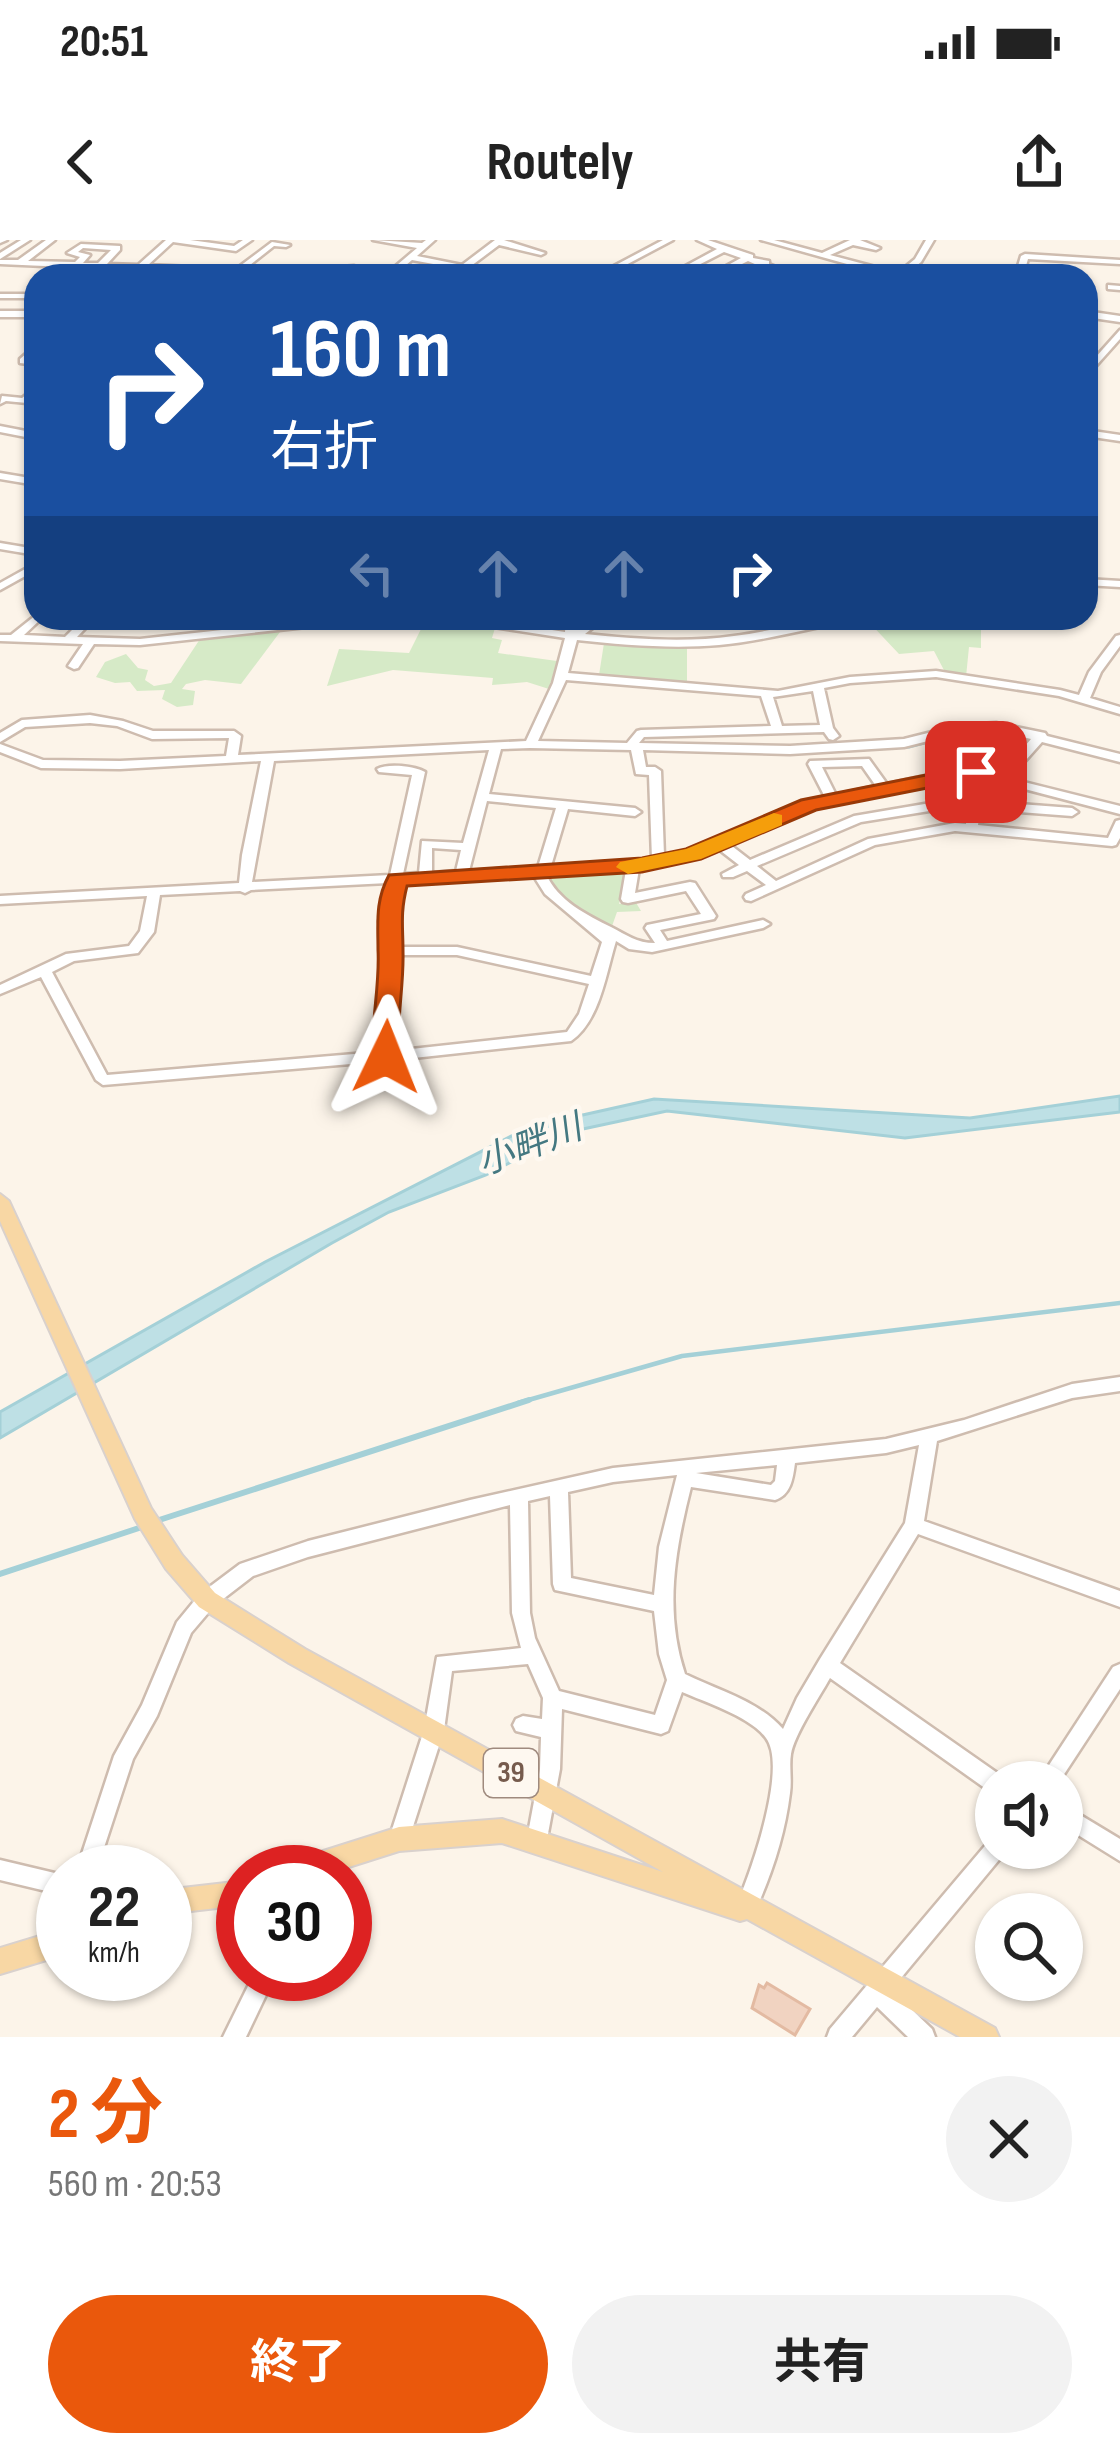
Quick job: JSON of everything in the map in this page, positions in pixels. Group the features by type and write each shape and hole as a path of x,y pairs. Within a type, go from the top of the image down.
{"main road":[{"name":"39","path":"0,1202 143,1513 207,1600 297,1656 814,1941 882,1988 986,2037"},
{"path":"599,1822 629,1847 622,1862 607,1864"},
{"path":"372,1848 399,1839 482,1832 537,1839 643,1880 744,1911 814,1941"},
{"path":"607,1864 641,1868 664,1857"},
{"path":"643,1880 657,1874 664,1857"},
{"path":"0,1961 36,1950"}],"street":[{"path":"0,260 26,240"},
{"path":"21,262 51,240"},
{"path":"144,264 172,240 221,243 236,249 248,240"},
{"path":"320,240 334,240"},
{"path":"427,243 372,240 368,248 447,264"},
{"path":"622,264 669,240"},
{"path":"701,240 766,263"},
{"path":"765,240 852,264"},
{"path":"468,264 499,241 541,253"},
{"path":"821,256 854,241 876,248"},
{"path":"247,264 272,244 289,243"},
{"path":"401,264 427,243"},
{"path":"78,264 86,255 71,253 81,246 117,248 102,264"},
{"path":"694,264 725,248"},
{"path":"783,264 808,252"},
{"path":"357,264 364,254"},
{"path":"1022,264 1024,256 1120,262"},
{"path":"736,264 750,257"},
{"path":"0,260 48,264"},
{"path":"1103,316 1115,305"},
{"path":"1098,315 1120,319"},
{"path":"1098,360 1120,333"},
{"path":"0,587 24,573"},
{"path":"16,578 24,581"},
{"path":"67,641 78,630"},
{"path":"6,639 89,643 274,630"},
{"path":"525,630 572,638 717,641 803,630"},
{"path":"530,744 560,676 572,630"},
{"path":"572,638 583,630"},
{"path":"1083,700 1120,638"},
{"path":"74,666 89,643"},
{"path":"560,676 766,694 936,674 1120,711"},
{"path":"818,686 827,728 843,747"},
{"path":"766,694 778,730"},
{"path":"0,718 22,724 119,722 152,735 230,734 235,736 232,758"},
{"path":"0,738 22,724"},
{"path":"0,748 41,764 64,766 530,744 843,747 912,742 978,727 1120,758"},
{"path":"658,862 655,771 640,771 633,747 641,734 827,728"},
{"path":"996,776 1014,766 1040,738"},
{"path":"461,874 496,747"},
{"path":"245,889 248,839 266,785 268,757"},
{"path":"872,842 814,764 865,762 883,788"},
{"path":"383,769 419,772 386,921 391,951 383,1020 386,1057"},
{"path":"972,827 976,772"},
{"path":"0,900 633,866 719,843 837,798 976,772 1073,805"},
{"path":"485,797 635,812"},
{"path":"728,874 857,819 974,802 1120,810"},
{"path":"1066,836 1073,805"},
{"path":"563,806 540,871 545,887 634,946 663,945 763,924"},
{"path":"751,897 872,842 972,827 1112,842 1120,824"},
{"path":"719,843 776,886"},
{"path":"425,878 426,844 470,847"},
{"path":"633,866 628,899 690,886 709,916 652,928 663,945"},
{"path":"100,894 109,872"},
{"path":"0,990 71,957 133,950 147,932 154,892"},
{"path":"44,970 103,1080 386,1057 568,1038 586,1015 593,981 610,946 595,922"},
{"path":"391,951 457,951 593,981"},
{"path":"95,1845 124,1756 150,1710 184,1628 207,1600 268,1562 614,1475 687,1473 929,1437 1033,1401 1120,1384"},
{"path":"748,1904 769,1847 784,1750 827,1665 914,1526 929,1437"},
{"path":"687,1473 775,1493 783,1483 787,1457"},
{"path":"553,1698 661,1725 677,1680 662,1605 666,1560 687,1473"},
{"path":"559,1487 562,1585 662,1605"},
{"path":"519,1497 521,1613 553,1698 537,1839"},
{"path":"914,1526 1120,1599"},
{"path":"399,1839 434,1730 444,1663 534,1655"},
{"path":"827,1665 975,1769"},
{"path":"1062,1761 1120,1673"},
{"path":"677,1680 774,1730 784,1750"},
{"path":"523,1725 551,1730"},
{"path":"1083,1827 1120,1851"},
{"path":"838,2037 979,1869"},
{"path":"0,1870 36,1879"},
{"path":"882,1988 924,2037"},
{"path":"234,2037 252,2001"}],"green space":[{"path":"420,630 494,630 492,638 502,640 498,653 557,661 549,689 527,682 492,685 493,678 393,670 327,686 339,649 409,653"},
{"path":"876,630 981,630 981,648 969,647 966,677 946,674 934,651 899,654"},
{"path":"280,632 241,684 205,680 186,684 182,689 195,691 193,705 177,707 162,699 165,690 137,691 130,682 96,677 105,662 126,654 138,668 148,670 145,680 154,686 171,683 200,639"},
{"path":"604,643 687,646 687,681 652,683 599,675"},
{"path":"628,871 619,904 635,901 641,911 617,912 611,929 561,897 544,876"}],"water":[{"name":"小畔川","path":"1120,1096 1120,1112 905,1138 667,1111 569,1132 486,1175 389,1212 0,1438 0,1412 265,1262 529,1127 654,1099 970,1118"}],"building":[{"path":"767,1983 810,2009 795,2035 752,2008 759,1985 764,1988"}],"waterway":[{"path":"842,751 909,747 966,732"},
{"path":"674,751 764,753"},
{"path":"0,752 34,765"},
{"path":"518,1403 682,1356 1120,1303"},
{"path":"153,1522 529,1400"},
{"path":"0,1574 142,1527"}],"slow traffic":[{"path":"628,867 692,854 774,820"}],"route":[{"path":"386,1057 383,1020 391,951 386,921 397,880 642,865 692,854 809,805 976,772"}]}
